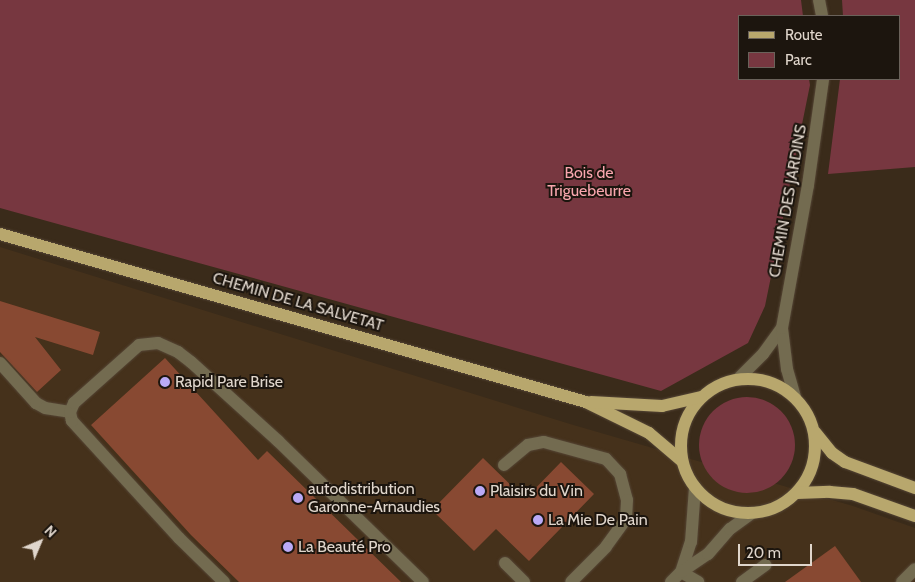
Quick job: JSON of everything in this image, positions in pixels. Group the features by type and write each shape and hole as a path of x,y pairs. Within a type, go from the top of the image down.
{"main road":[{"name":"CHEMIN DE LA SALVETAT","path":"0,234 586,402 649,433 682,461"},
{"path":"815,432 816,449 811,471 797,493 787,502 774,508 751,514 723,509 709,501 696,487 682,461 682,433 688,416 701,397 712,389 738,379 765,380 786,390 795,397 808,416 815,432 832,453 845,462 915,488"},
{"name":"CHEMIN DE LA SALVETAT","path":"586,402 662,406 701,397"},
{"path":"797,493 830,492 853,494 915,516"}],"street":[{"path":"819,0 822,15"},
{"name":"CHEMIN DES JARDINS","path":"795,397 787,369 782,328 810,176 824,80"},
{"name":"CHEMIN DES JARDINS","path":"738,379 764,354 782,328"},
{"path":"224,582 179,538 72,421 70,412 74,403 139,345 158,343 169,347 191,362 278,441 424,582"},
{"path":"0,363 36,403 45,408 70,412"},
{"path":"504,466 528,445 544,442 606,459 620,474 627,500 626,519 606,546 571,582"},
{"path":"680,572 691,542 696,487"},
{"path":"671,582 680,572 702,560 730,529 751,514"},
{"path":"505,564 524,582"},
{"path":"742,582 765,565"},
{"path":"902,582 915,569"},
{"path":"680,572 698,582"}],"shaded area":[{"path":"0,247 570,424 853,506 915,528 915,582 0,582"}],"green space":[{"name":"Bois de Triguebeurre","path":"0,0 801,0 803,15 738,15 738,80 809,80 810,85 765,306 748,343 661,391 0,208"},
{"path":"842,0 915,0 915,167 828,174 840,80 900,80 900,15 843,15"},
{"path":"747,397 765,400 781,411 792,427 795,445 792,463 781,479 765,490 747,493 729,490 713,479 702,463 699,445 702,427 713,411 729,400"}],"building":[{"path":"0,301 100,332 93,355 35,337 61,370 37,392 0,352"},
{"path":"165,358 258,460 267,451 401,582 239,582 191,535 91,425"},
{"path":"483,458 525,499 561,462 594,494 529,561 496,529 474,551 432,510"},
{"path":"835,546 861,582 785,582"}],"place":[{"name":"Rapid Pare Brise","path":"165,382"},
{"name":"Plaisirs du Vin","path":"480,491"},
{"name":"autodistribution Garonne-Arnaudies","path":"298,498"},
{"name":"La Mie De Pain","path":"538,520"},
{"name":"La Beauté Pro","path":"288,547"}]}
